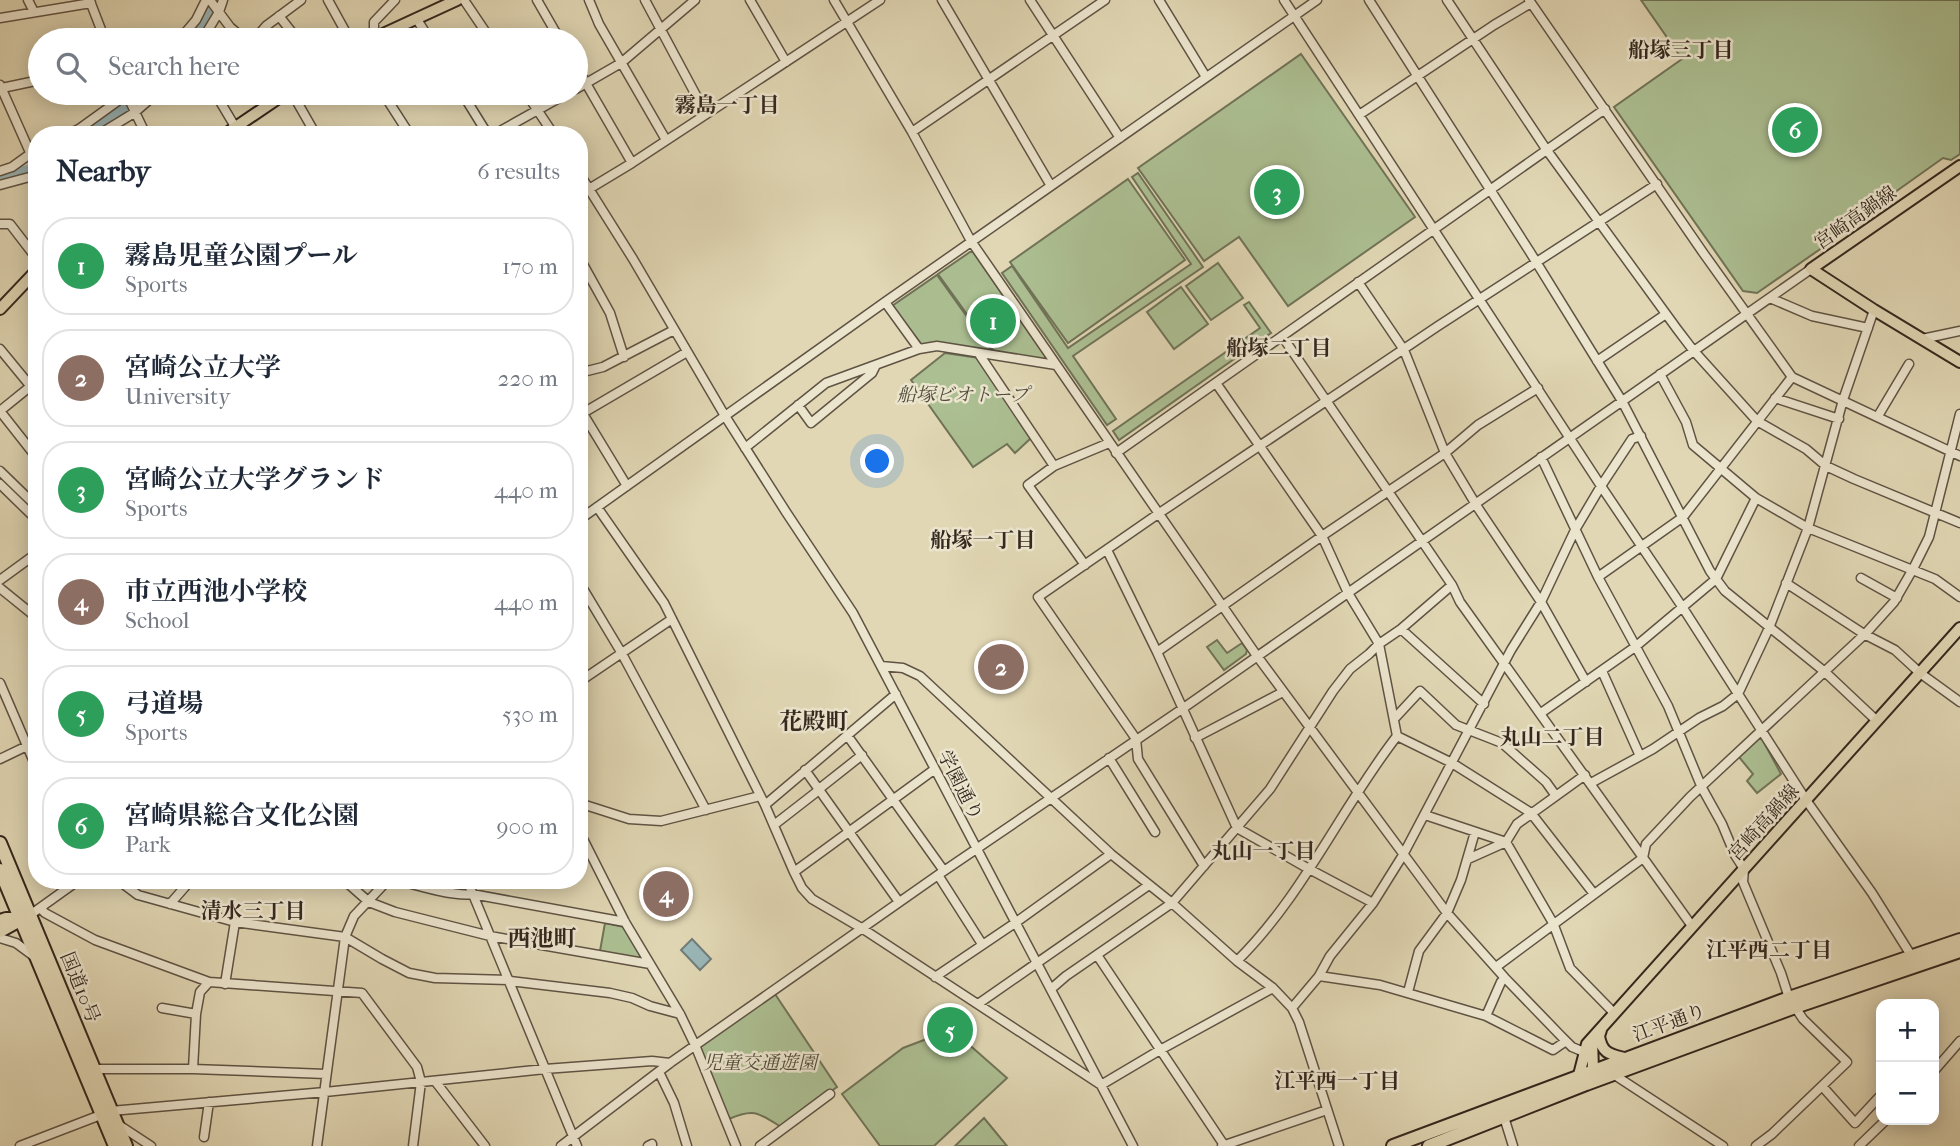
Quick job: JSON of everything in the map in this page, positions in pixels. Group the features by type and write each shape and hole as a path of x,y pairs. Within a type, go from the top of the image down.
{"highway":[{"name":"国道10号","path":"0,843 94,1069 110,1116 115,1146"},
{"name":"国道10号","path":"0,870 4,888 30,914 37,959 126,1146"},
{"path":"0,921 30,914"},
{"path":"0,931 10,928 30,914"},
{"name":"江平通り","path":"1429,1146 1504,1117 1583,1080 1593,1070 1915,961 1960,940"},
{"name":"江平通り","path":"1915,961 1960,951"},
{"name":"江平通り","path":"1613,1074 1792,1003"},
{"path":"1583,1080 1613,1074"},
{"name":"江平通り","path":"1393,1146 1583,1080"}],"main road":[{"path":"395,28 457,0"},
{"path":"243,126 271,105"},
{"name":"宮崎高鍋線","path":"1960,166 1811,269 1960,362"},
{"path":"0,309 28,280"},
{"name":"宮崎高鍋線","path":"1583,1080 1587,1044 1960,628"},
{"path":"1602,1028 1599,1036 1603,1050 1624,1058"},
{"path":"1592,1039 1593,1070"}],"street":[{"path":"28,0 34,12"},
{"path":"189,28 208,0 231,28"},
{"path":"209,28 223,0"},
{"path":"264,28 301,0"},
{"path":"328,0 343,28"},
{"path":"373,28 374,22 395,0"},
{"path":"464,0 483,28"},
{"path":"537,0 553,28"},
{"path":"589,0 599,24 666,140"},
{"path":"645,0 706,114"},
{"path":"588,82 621,63 695,0"},
{"path":"750,0 786,62"},
{"path":"834,0 912,132 971,241 1257,656 1447,913 1566,1041 1584,1052"},
{"path":"589,188 632,163 880,0"},
{"path":"942,0 1051,186"},
{"path":"1030,0 1120,138"},
{"path":"912,132 1105,0"},
{"path":"1159,0 1206,77"},
{"path":"1284,0 1806,800 1872,893 1915,961"},
{"path":"588,514 971,241 1317,0"},
{"path":"1369,0 1622,401 1716,579 1725,591 1825,672 1877,721"},
{"path":"1447,0 1546,149 1666,314 1693,350 1757,421 1806,449 1826,466 1960,523"},
{"path":"0,18 90,1 101,28"},
{"path":"1359,115 1530,2 1792,377 1960,456"},
{"path":"279,16 288,28"},
{"path":"416,18 422,28"},
{"path":"28,82 1,87 28,145"},
{"path":"588,86 632,163"},
{"path":"83,126 114,105"},
{"path":"132,105 141,126"},
{"path":"111,126 142,105"},
{"path":"222,105 234,126"},
{"path":"299,105 311,126"},
{"path":"391,105 404,126"},
{"path":"470,105 485,126"},
{"path":"534,105 548,126"},
{"path":"508,126 546,105"},
{"path":"1116,453 1605,109"},
{"path":"0,171 28,160"},
{"path":"0,185 28,177"},
{"path":"1204,866 1138,760 1136,739 1038,597 1404,349 1657,184"},
{"name":"学園通り","path":"589,188 725,416 853,613 1133,1146"},
{"path":"0,224 10,224 28,247"},
{"path":"561,1146 575,1142 695,1045 1182,709 1811,269"},
{"path":"588,273 610,313 624,357"},
{"path":"1358,282 1404,349 1445,453 1541,603 1586,682"},
{"path":"1770,298 1812,316 1868,328"},
{"path":"885,302 919,349"},
{"path":"1468,859 1506,842 1517,824 1556,796 1640,756 1699,718 1723,706 1738,694 1769,628 1808,528 1843,400 1874,310"},
{"path":"1597,360 1666,314"},
{"path":"588,371 603,367 674,330"},
{"path":"1922,339 1960,331"},
{"path":"1282,336 1452,586 1460,602 1692,926"},
{"path":"745,447 826,383 919,349 937,346 1056,365"},
{"path":"0,349 28,378"},
{"path":"588,406 687,352"},
{"path":"979,354 1054,466"},
{"path":"1878,416 1909,365"},
{"path":"798,405 811,423 872,373 875,367"},
{"path":"1660,374 1686,422 1693,445 1756,498 1808,528 1935,579 1960,597"},
{"path":"1598,577 1683,517 1792,377"},
{"path":"1216,383 1322,536 1348,593 1379,644 1397,736 1372,769 1265,933 1237,961"},
{"path":"1157,652 1445,453 1479,425 1538,388"},
{"path":"28,389 0,411 28,447"},
{"path":"1775,398 1839,419"},
{"path":"1496,967 1643,858 1646,844 1690,797 1825,672 1897,598 1929,537 1960,414"},
{"path":"588,422 626,486"},
{"path":"1292,1008 1373,903 1403,855 1504,663 1541,603 1575,530 1632,439 1641,436"},
{"path":"1085,565 1028,485 1054,466 1109,443"},
{"path":"1541,457 1598,577 1668,706 1702,788 1744,869 1743,882 1792,1003 1802,1018 1847,1062 1756,1146"},
{"path":"0,471 28,498"},
{"path":"0,484 28,511"},
{"path":"1541,713 1635,647 1716,579 1756,498"},
{"path":"597,507 664,603 765,805 794,872 811,899 863,929 1101,1085 1273,988"},
{"path":"1107,550 1237,828 1373,903"},
{"path":"0,580 28,560"},
{"path":"1861,578 1897,598"},
{"path":"1786,583 1864,634 1895,650 1920,673 1960,702"},
{"path":"1051,989 1172,903 1270,789 1350,668 1452,586"},
{"path":"0,589 28,611"},
{"path":"588,597 621,652 706,810"},
{"path":"588,676 672,619"},
{"path":"1401,629 1484,704"},
{"path":"881,666 903,668 920,676 1111,854 1172,903 1237,961 1273,988 1292,1008 1299,1022 1339,1146"},
{"path":"1601,671 1640,756"},
{"path":"0,682 27,746 0,759"},
{"path":"1394,719 1420,691 1456,724 1502,743 1545,782 1556,796"},
{"path":"1195,738 1283,692"},
{"path":"765,805 896,694"},
{"path":"847,735 941,873 982,944"},
{"path":"1397,736 1452,762 1531,813 1594,894"},
{"path":"774,825 862,755"},
{"path":"1109,758 1155,832"},
{"path":"794,872 935,769"},
{"path":"805,770 899,902"},
{"path":"588,806 629,819 661,821 760,796"},
{"path":"1424,815 1506,842 1553,923 1570,968 1614,1013"},
{"path":"1408,992 1419,951 1447,913 1461,880 1475,832"},
{"path":"588,848 625,922 680,1014 736,1146"},
{"path":"935,977 1111,854"},
{"path":"588,856 593,857"},
{"path":"978,1004 1149,885"},
{"path":"30,914 66,889"},
{"path":"130,889 138,895 235,922 345,937 409,973 435,978 509,981 610,993 680,1014"},
{"path":"170,904 183,889"},
{"path":"354,889 369,902 429,922 490,936 650,964"},
{"path":"317,1146 345,937 354,916 380,889"},
{"path":"434,889 625,922"},
{"path":"470,889 575,1142"},
{"path":"30,914 45,913 95,940 209,982 362,993 417,1067 421,1082 413,1146"},
{"path":"225,984 235,922"},
{"path":"0,938 16,943 37,959"},
{"path":"1097,955 1211,1123 1223,1146 1327,1110"},
{"path":"1319,976 1342,978 1408,992 1486,1016 1553,1050 1566,1041"},
{"path":"1486,1016 1505,978"},
{"path":"193,1069 200,992 209,982"},
{"path":"162,1008 196,1014"},
{"path":"1939,1065 1960,1041"},
{"path":"20,1146 110,1116 209,1102 545,1069 652,1060 670,1063"},
{"path":"94,1069 193,1069 326,1074"},
{"path":"659,1072 674,1103 687,1146"},
{"path":"1613,1074 1723,1146"},
{"path":"435,1081 485,1146"},
{"path":"1822,1086 1855,1123 1876,1100"},
{"path":"760,1146 830,1094"},
{"path":"204,1137 209,1102"},
{"path":"110,1116 151,1146"},
{"path":"1504,1117 1513,1146"},
{"path":"1859,1146 1881,1125"},
{"path":"1703,1146 1711,1139"}],"green space":[{"path":"1641,0 1960,0 1960,154 1951,160 1943,158 1853,222 1852,227 1757,293 1743,291 1614,107 1682,59"},
{"path":"1301,54 1415,217 1288,306 1239,237 1204,261 1138,168"},
{"path":"1138,173 1203,267 1073,356 1116,419 1107,425 1002,273 1012,266 1068,348 1191,264 1132,177"},
{"path":"1128,179 1185,260 1068,343 1010,262"},
{"path":"973,252 1046,357 1044,360 995,353 938,274"},
{"path":"1218,263 1243,298 1211,320 1186,286"},
{"path":"937,275 993,353 922,345 892,306"},
{"path":"1181,287 1208,324 1174,349 1147,312"},
{"path":"1249,302 1271,333 1119,440 1113,431 1260,328 1244,305"},
{"name":"船塚ビオトープ","path":"945,353 979,358 1032,437 1015,453 1007,444 973,467 911,380"},
{"path":"1217,640 1227,653 1242,643 1247,650 1246,654 1224,670 1207,647"},
{"path":"1758,739 1762,739 1781,774 1757,793 1747,781 1753,774 1739,757"},
{"path":"605,923 624,927 642,958 600,951"},
{"name":"児童交通遊園","path":"773,991 837,1087 781,1127 767,1118 751,1113 729,1119 698,1043"},
{"path":"934,1033 949,1043 957,1034 1007,1078 934,1146 880,1146 842,1094 903,1048"},
{"path":"984,1118 1007,1146 955,1146"}],"water":[{"path":"994,300 1013,327 1013,332 994,346 973,315"},
{"path":"692,939 711,959 700,970 681,950"}],"waterway":[{"path":"199,28 214,0"},
{"path":"100,126 129,105"},
{"path":"0,180 28,171"}],"place":[{"name":"宮崎県総合文化公園","path":"1795,130"},
{"name":"宮崎公立大学グランド","path":"1277,192"},
{"name":"霧島児童公園プール","path":"993,321"},
{"name":"宮崎公立大学","path":"1001,667"},
{"name":"市立西池小学校","path":"666,894"},
{"name":"弓道場","path":"950,1030"}],"district":[{"name":"船塚三丁目","path":"1681,50"},
{"name":"霧島一丁目","path":"727,105"},
{"name":"船塚二丁目","path":"1279,348"},
{"name":"船塚一丁目","path":"983,540"},
{"name":"花殿町","path":"814,721"},
{"name":"丸山二丁目","path":"1552,737"},
{"name":"丸山一丁目","path":"1263,851"},
{"name":"清水三丁目","path":"253,911"},
{"name":"西池町","path":"542,938"},
{"name":"江平西二丁目","path":"1769,950"},
{"name":"江平西一丁目","path":"1337,1081"}]}
